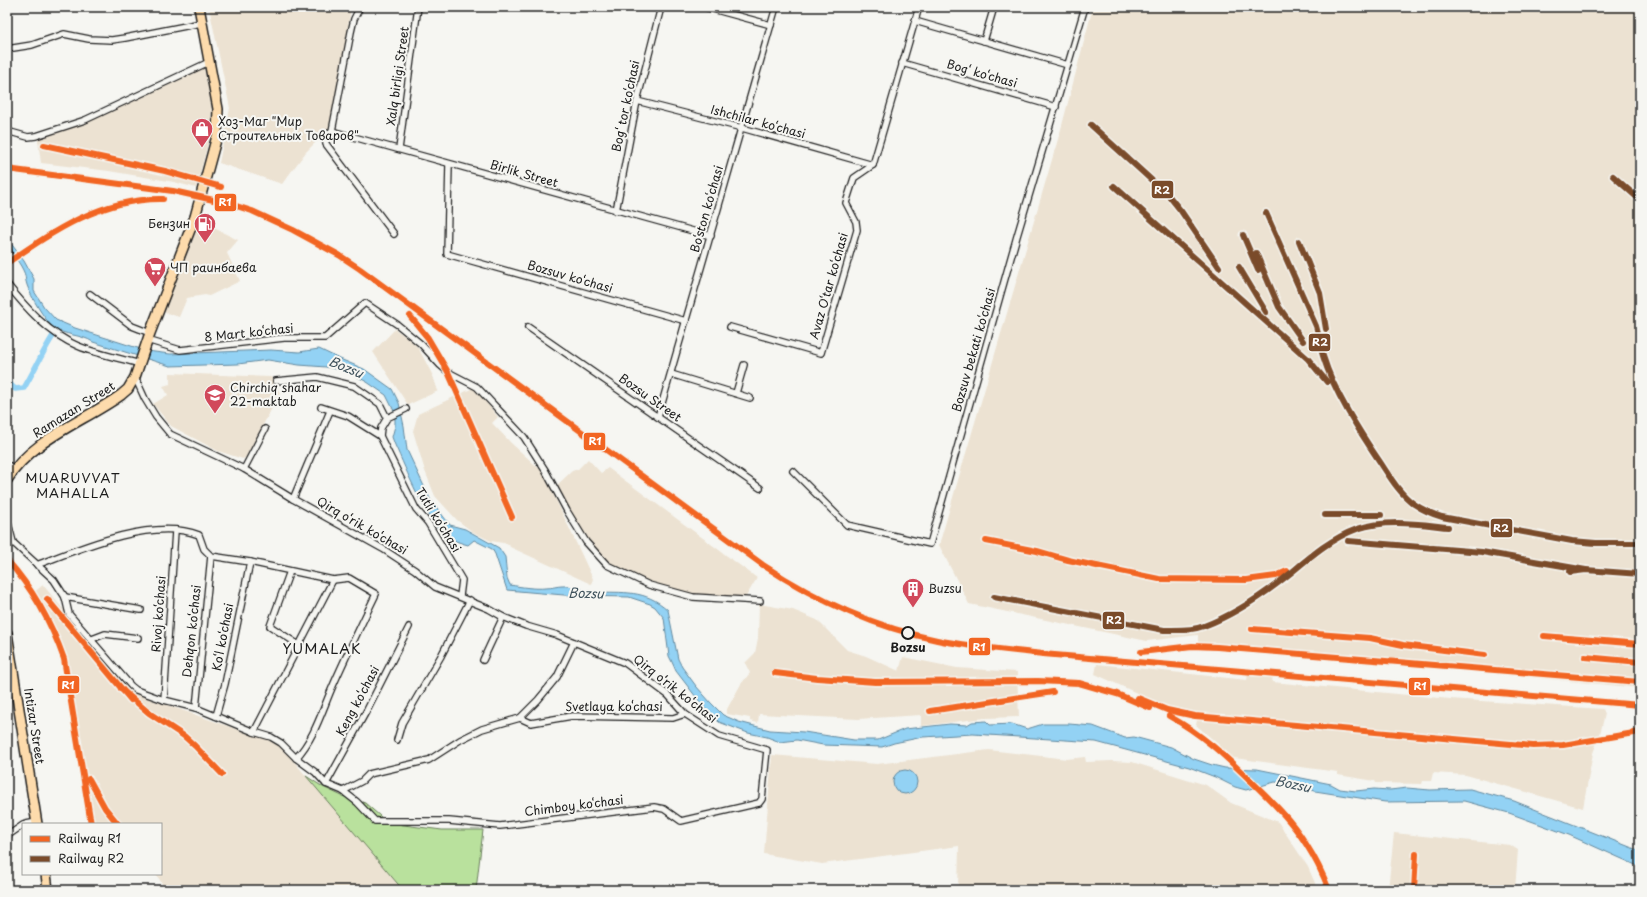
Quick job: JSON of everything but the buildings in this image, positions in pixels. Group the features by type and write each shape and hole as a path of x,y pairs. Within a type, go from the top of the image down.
{"main road":[{"name":"Ramazan Street","path":"10,472 27,456 52,437 121,395 128,389 135,377 195,217 215,143 218,123 218,108 199,7"},
{"name":"Intizar Street","path":"7,633 37,823"},
{"path":"46,875 48,890"}],"street":[{"path":"360,7 354,20 351,32 332,130 326,136 326,144 394,234"},
{"name":"Xalq birligi Street","path":"399,149 418,7"},
{"name":"Bog‘ tor ko‘chasi","path":"616,211 637,101 661,7"},
{"path":"706,7 771,25"},
{"name":"Bo‘ston ko‘chasi","path":"658,417 776,7"},
{"path":"873,166 919,7"},
{"path":"984,41 994,7"},
{"name":"Bozsuv bekati ko‘chasi","path":"793,471 847,525 930,544 1015,243 1085,7"},
{"path":"915,21 1068,65"},
{"path":"7,49 32,45 64,34 112,40 201,23"},
{"path":"7,131 28,137 36,136 85,120 209,62"},
{"name":"Bog‘ ko‘chasi","path":"902,63 1056,107"},
{"name":"Ishchilar ko‘chasi","path":"637,101 742,128 873,166"},
{"name":"Birlik Street","path":"332,130 616,211 711,236"},
{"name":"Bozsuv ko‘chasi","path":"449,164 447,254 686,321"},
{"name":"Avaz O‘tar ko‘chasi","path":"730,327 820,353 857,230 856,222 846,203 854,178 873,166"},
{"path":"7,248 9,253 7,259"},
{"path":"7,284 23,305 50,330 61,337 78,346 140,364"},
{"name":"8 Mart ko‘chasi","path":"90,294 149,337 180,350 284,338 325,338 364,303 398,325 421,344 448,372 478,387 524,437 546,470 567,511 586,542 607,565 649,585 693,597 760,601"},
{"name":"Bozsu Street","path":"528,327 760,488"},
{"path":"736,393 744,364"},
{"path":"670,374 750,398"},
{"name":"Qirq o‘rik ko‘chasi","path":"135,377 152,411 170,434 244,468 293,499 383,549 415,570 435,587 470,600 503,617 574,642 625,663 668,695 685,714 719,736 767,750"},
{"path":"276,381 317,377 354,386 380,404 388,418"},
{"path":"321,407 348,416 380,436 381,428 388,418 406,408"},
{"path":"293,499 330,411"},
{"path":"244,468 265,430"},
{"name":"Tutli ko‘chasi","path":"380,436 416,509 428,523 462,580 460,596"},
{"path":"7,486 10,472"},
{"path":"7,519 14,544"},
{"path":"37,565 130,533 158,529 191,532 199,535 204,549 211,556 250,562 333,580 349,578 376,594 332,686 313,732 303,750 296,758"},
{"name":"Rivoj ko‘chasi","path":"164,700 175,531"},
{"path":"7,537 54,580 65,596 69,614 136,690 164,700 196,708 254,732 271,737 281,743 296,758 315,772 326,784 343,791"},
{"name":"Dehqon ko‘chasi","path":"196,708 211,556"},
{"name":"Ko‘l ko‘chasi","path":"216,716 225,684 250,562"},
{"path":"290,571 270,626 299,645"},
{"path":"254,732 333,580"},
{"name":"Rivoj ko‘chasi","path":"65,596 140,610"},
{"path":"397,740 402,723 441,656 470,600"},
{"path":"483,660 503,617"},
{"name":"Keng ko‘chasi","path":"326,784 367,710 409,627"},
{"name":"Rivoj ko‘chasi","path":"92,639 106,634 138,638"},
{"name":"Svetlaya ko‘chasi","path":"343,791 369,774 429,760 460,740 482,729 520,718 538,700 557,677 574,642"},
{"name":"Svetlaya ko‘chasi","path":"520,718 531,723 572,716 673,718 685,714"},
{"name":"Chimboy ko‘chasi","path":"343,791 357,802 375,821 449,821 500,826 654,807 664,809 681,821 759,803 762,799 767,750"},
{"path":"7,836 22,826"}],"shaded area":[{"path":"209,7 351,7 343,62 329,129 306,152 282,184 219,163 230,108"},
{"path":"1093,7 1640,7 1640,688 1413,666 1198,649 1198,635 1147,641 969,604 939,545 1061,129"},
{"path":"204,67 212,107 210,136 196,188 174,182 109,171 41,163 38,140 41,137"},
{"path":"200,221 238,240 227,253 240,281 209,296 205,295 187,298 179,317 164,312"},
{"path":"395,329 412,341 419,349 433,376 438,391 408,405 373,352"},
{"name":"Chirchiq shahar 22-maktab","path":"170,373 271,377 280,393 246,457 243,459 218,451 171,426 153,404 168,395 163,386 170,384"},
{"path":"473,388 498,417 492,423 511,443 543,472 593,579 591,584 510,547 509,544 491,541 473,532 457,520 435,496 425,471 413,431 418,414"},
{"path":"588,459 601,473 608,468 757,578 744,600 694,596 643,579 614,566 603,558 587,539 556,486"},
{"path":"43,585 133,693 279,744 403,890 166,890 157,875 162,875 162,823 90,823 58,640 41,604 33,593"},
{"path":"759,604 793,610 817,620 847,650 866,656 899,671 903,657 957,668 1017,672 1019,717 985,718 921,726 921,715 858,719 759,714 758,723 750,721 750,718 727,714 727,709 741,684 750,673 745,663 755,653 758,638"},
{"path":"1097,664 1247,680 1248,674 1273,676 1272,682 1450,699 1603,709 1605,714 1593,753 1583,808 1466,775 1433,773 1431,781 1423,781 1422,784 1376,783 1375,781 1338,775 1338,772 1234,758 1196,725 1198,714 1174,710 1095,674"},
{"path":"989,750 1067,759 1085,757 1086,762 1132,762 1206,785 1231,803 1278,822 1308,867 1318,890 958,890 959,846 822,864 764,854 772,755 877,764"},
{"path":"1394,833 1510,845 1518,850 1515,890 1388,890"}],"green space":[{"path":"306,776 323,787 342,796 365,803 388,823 442,830 483,830 476,890 403,890"}],"water":[{"name":"Bozsu","path":"7,238 24,261 34,279 34,291 44,307 56,320 75,328 147,351 170,354 271,350 299,352 319,349 364,369 392,389 399,403 407,450 430,499 450,525 465,529 499,548 505,557 507,578 510,585 537,588 566,586 595,592 624,593 642,595 651,598 668,610 678,659 682,667 696,686 723,715 739,722 770,730 804,732 854,740 878,740 905,729 950,724 967,725 972,722 986,721 990,725 1012,724 1027,729 1043,724 1093,726 1125,738 1134,737 1171,747 1194,759 1212,765 1225,768 1257,769 1331,784 1340,789 1356,791 1407,788 1430,790 1470,789 1514,801 1640,851 1640,867 1569,835 1509,813 1464,801 1385,802 1315,791 1288,783 1275,782 1246,790 1235,787 1189,767 1096,742 973,734 923,737 882,747 823,745 797,740 780,742 767,737 748,733 719,722 706,710 676,671 669,656 664,618 655,607 629,597 575,596 507,590 492,549 474,540 468,545 453,540 445,535 437,527 423,505 395,445 392,437 395,426 394,411 386,395 367,382 347,371 268,360 238,364 170,366 57,330 46,319 31,296 24,272 7,243"},
{"path":"905,770 910,771 916,777 916,787 910,793 905,794 900,793 894,787 893,782 894,777 900,771"}],"waterway":[{"path":"7,381 15,389 24,388 49,342 59,327"}],"rail line":[{"name":"R2","path":"1091,125 1169,196 1219,267"},
{"name":"R1","path":"44,145 165,171 221,187"},
{"name":"R1","path":"7,169 173,191 227,203 252,211 293,230 339,255 360,269 763,565 825,601 846,611 891,628 937,640 1043,654 1640,705"},
{"name":"R2","path":"1613,176 1640,200"},
{"name":"R2","path":"1114,186 1308,359 1327,382"},
{"name":"R1","path":"7,263 61,228 99,210 141,200 163,199"},
{"name":"R2","path":"1266,213 1316,326 1323,356 1340,397 1387,473 1399,490 1409,500 1424,510 1442,517 1572,541 1596,543 1640,543"},
{"name":"R2","path":"1243,235 1258,270"},
{"name":"R2","path":"1299,241 1320,293 1326,329"},
{"name":"R2","path":"1256,253 1279,307 1303,341"},
{"name":"R2","path":"1239,267 1266,312"},
{"name":"R1","path":"410,316 428,338 448,372 512,517"},
{"name":"R2","path":"1325,515 1381,515"},
{"name":"R2","path":"994,597 1164,630 1194,629 1227,616 1250,603 1282,580 1307,559 1339,537 1357,529 1391,523 1448,527"},
{"name":"R1","path":"986,541 1159,579 1246,580 1276,576 1287,571"},
{"name":"R2","path":"1348,541 1482,552 1586,570"},
{"name":"R1","path":"7,560 25,582 40,606 59,645 64,659 91,823"},
{"name":"R2","path":"1570,572 1586,570 1640,574"},
{"name":"R1","path":"47,599 131,700"},
{"name":"R1","path":"1252,629 1370,638 1403,645 1485,655"},
{"name":"R1","path":"1544,636 1640,644"},
{"name":"R1","path":"1141,652 1192,646 1217,647 1640,682"},
{"name":"R1","path":"1585,657 1640,662"},
{"name":"R1","path":"775,673 817,678 875,682 1038,681 1079,683 1117,694 1150,708"},
{"name":"R1","path":"121,689 149,713 184,736 222,774"},
{"name":"R1","path":"930,711 1053,692"},
{"name":"R1","path":"1138,698 1167,710 1195,716 1533,746 1563,745 1640,732"},
{"name":"R1","path":"1169,716 1213,746 1267,796 1294,827 1309,849 1316,860 1329,890"},
{"name":"R1","path":"89,779 105,808 117,823"},
{"name":"R1","path":"1414,890 1416,854"}],"place":[{"name":"Хоз-Маг \"Мир Строительных Товаров\"","path":"202,148"},
{"name":"Бензин","path":"205,244"},
{"name":"ЧП раинбаева","path":"155,288"},
{"name":"Chirchiq shahar 22-maktab","path":"215,414"},
{"name":"Buzsu","path":"913,608"},
{"name":"Bozsu","path":"908,633"}],"district":[{"name":"MUARUVVAT MAHALLA","path":"73,486"},
{"name":"YUMALAK","path":"322,649"}]}
